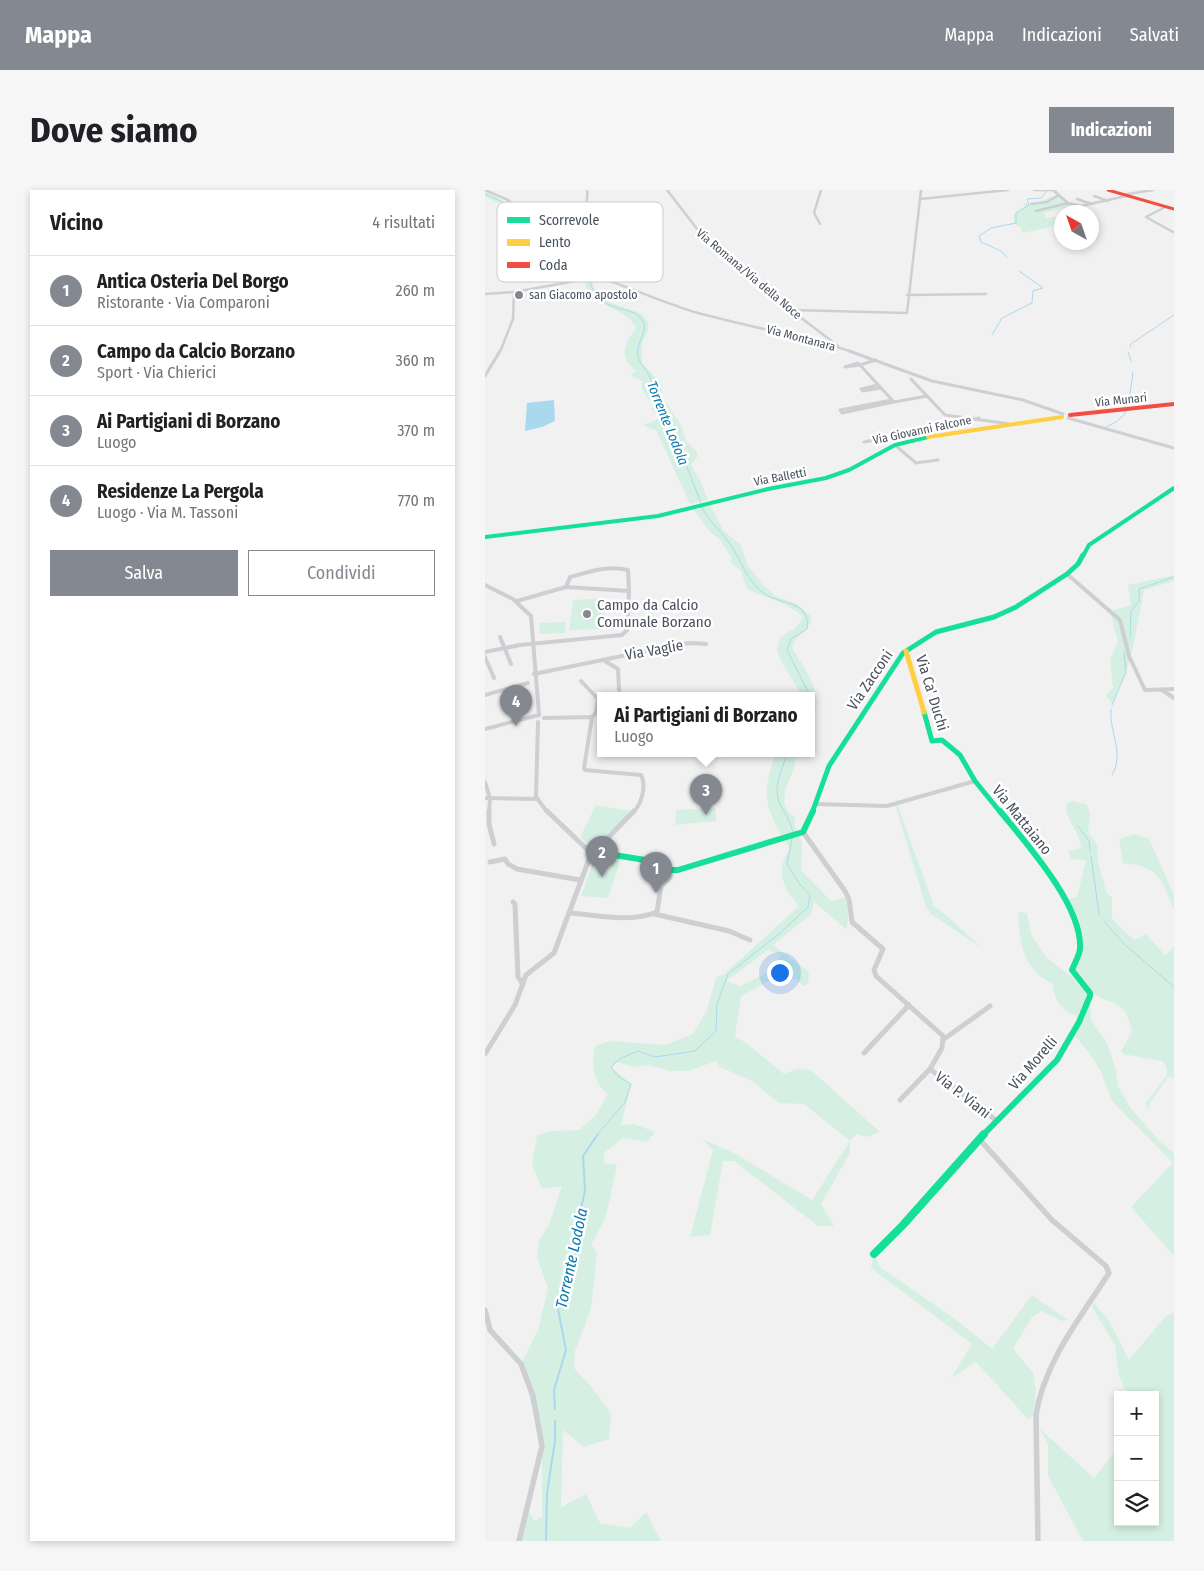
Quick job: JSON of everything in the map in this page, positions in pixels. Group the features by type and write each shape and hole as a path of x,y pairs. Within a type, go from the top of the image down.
{"street":[{"path":"485,190 510,202"},
{"path":"586,202 588,199 587,190"},
{"name":"Via Romana/Via della Noce","path":"667,190 697,231 753,280 841,349"},
{"path":"820,224 814,213 821,190"},
{"path":"792,310 907,313 907,295 921,190"},
{"path":"920,199 1008,190"},
{"path":"1034,190 1055,190 1068,203"},
{"path":"1108,190 1174,209"},
{"path":"1077,199 1093,205 1153,190"},
{"path":"1031,204 1047,202 1059,195"},
{"path":"1094,196 1109,201"},
{"path":"1036,210 1068,203 1077,205"},
{"path":"1165,207 1146,217 1173,232"},
{"path":"485,294 514,292 572,282"},
{"name":"Via Montanara","path":"614,282 659,301 813,340 876,360 932,381 1023,400 1066,416 1174,448"},
{"path":"485,376 497,360 511,324 514,292"},
{"path":"907,295 985,294"},
{"path":"876,360 860,365 893,401"},
{"path":"911,379 945,415 979,418 1011,424"},
{"path":"880,386 863,391 861,389 880,386"},
{"path":"893,401 842,413 840,410 893,401 927,396"},
{"name":"Via Munari","path":"1066,416 1174,404"},
{"name":"Via Balletti","path":"485,536 644,518 777,487 832,477 895,446 916,439 1066,416"},
{"name":"Via Giovanni Falcone","path":"864,442 979,418"},
{"path":"991,420 1000,426"},
{"path":"990,428 991,420"},
{"path":"895,446 916,463 937,460"},
{"name":"Via Zacconi","path":"802,833 807,827 829,766 891,670 906,651 939,631 1008,611 1067,574 1077,564 1089,545 1174,488"},
{"path":"485,652 504,647 614,636 625,633 630,595 627,570 601,570 570,577 566,587"},
{"path":"1067,574 1120,620 1126,649 1144,689 1149,692 1174,689"},
{"path":"485,585 517,601 531,616 534,644 534,674 539,715"},
{"path":"517,601 566,587 601,591 629,591"},
{"path":"500,638 511,664"},
{"name":"Via Vaglie","path":"534,674 676,645 705,644"},
{"name":"Via Ca' Duchi","path":"906,651 933,741 942,740 959,753 975,781"},
{"path":"485,657 494,678"},
{"name":"Via Vaglie","path":"604,660 618,669 619,690"},
{"path":"581,682 597,698"},
{"path":"485,695 528,683"},
{"path":"1162,690 1174,698"},
{"path":"485,1054 515,1005 531,970 554,953 570,913 580,880 593,851 639,806 642,799 644,782 641,775 585,770 584,768 592,717 596,713 597,706"},
{"path":"539,715 544,718 592,717"},
{"path":"485,722 486,729 539,715"},
{"path":"533,718 534,721 538,722"},
{"path":"538,722 544,718"},
{"path":"538,722 535,792 544,809 593,851 645,860 670,870 681,870 802,833 845,891 849,899 852,922 883,949 882,955 874,967 874,972 941,1034 944,1039 990,1006"},
{"name":"Via Mattaiano","path":"815,804 887,806 975,781 1044,866 1067,903 1075,923 1080,949 1072,970 1090,993"},
{"path":"485,782 489,824 494,844"},
{"path":"487,798 538,799"},
{"path":"490,862 505,859 508,864 517,869 580,880"},
{"path":"654,914 660,904 661,886 670,877 670,870"},
{"path":"513,902 515,904 518,977 524,982"},
{"path":"570,913 622,916 654,914 729,931 751,940"},
{"name":"Via Morelli","path":"873,1254 903,1225 997,1121 1061,1055 1087,1007 1090,993"},
{"path":"864,1053 909,1005"},
{"name":"Via P. Viani","path":"900,1100 930,1069 942,1048 944,1039"},
{"name":"Via P. Viani","path":"930,1069 997,1121"},
{"path":"980,1140 1052,1220 1106,1266 1109,1273 1109,1276 1061,1347 1039,1395 1036,1415 1038,1541"},
{"path":"485,1310 490,1330 521,1364 533,1396 542,1446 519,1541"}],"green space":[{"path":"485,190 505,202 497,202 485,197"},
{"path":"1054,196 1062,196 1072,205 1054,205 1054,211 1044,213 1046,218 1054,217 1054,226 1022,233 1021,228 1014,223 1014,214 1025,207 1023,203 1037,203"},
{"path":"584,282 593,282 601,296 610,302 643,315 647,321 647,333 642,343 642,363 662,384 661,393 664,400 680,423 687,442 697,452 698,456 691,465 701,482 708,500 690,504 656,430 648,428 643,424 653,422 660,417 651,409 655,407 642,390 642,381 630,375 637,371 627,361 625,350 628,340 636,328 622,313 587,297 585,293 588,290"},
{"path":"710,505 723,530 741,545 747,564 763,585 777,597 797,604 811,616 809,626 797,639 792,648 808,674 815,692 800,692 781,661 777,650 780,637 795,628 803,618 799,613 786,605 747,589 741,571 730,562 732,558 720,540 709,531 694,510"},
{"path":"1174,575 1174,581 1144,590 1132,652 1126,672 1112,704 1106,695 1113,688 1110,660 1118,642 1110,611 1131,605 1128,585"},
{"name":"Campo da Calcio Comunale Borzano","path":"604,598 601,629 569,630 573,600"},
{"path":"566,622 565,633 539,634 540,623"},
{"path":"815,692 817,702 815,712"},
{"path":"774,757 796,757 784,801 789,812 795,817 795,826 802,843 801,870 831,901 848,896 847,930 814,902 811,914 773,945 809,972 808,984 803,986 796,979 774,978 741,996 735,1036 784,1074 796,1069 811,1070 880,1132 867,1137 856,1134 850,1141 804,1104 779,1103 752,1081 720,1067 716,1061 689,1071 669,1071 648,1065 634,1067 617,1062 611,1067 631,1084 621,1125 634,1124 655,1132 647,1142 623,1138 605,1152 603,1163 617,1165 606,1217 591,1245 597,1253 591,1309 575,1351 574,1368 594,1390 611,1414 609,1439 584,1447 563,1430 561,1507 586,1494 600,1523 630,1528 646,1512 661,1541 519,1541 528,1510 534,1521 542,1517 542,1446 521,1364 538,1330 548,1288 537,1257 539,1240 549,1225 562,1186 542,1189 532,1165 537,1135 553,1131 579,1130 595,1116 608,1094 599,1084 594,1072 595,1046 611,1041 665,1045 693,1034 707,1010 716,977 724,974 799,906 789,893 783,879 782,865 790,849 770,812 767,796 769,775","holes":["768,950 781,955 769,972 740,986 726,981"]},
{"path":"1072,801 1086,804 1090,813 1088,832 1097,845 1098,862 1107,894 1112,897 1112,919 1134,940 1146,934 1165,955 1174,947 1174,1079 1169,1076 1151,1101 1148,1110 1146,1103 1167,1075 1166,1066 1162,1061 1123,1054 1121,1051 1132,1032 1126,1014 1118,1005 1089,990 1073,971 1082,951 1068,899 1077,897 1086,860 1070,859 1069,851 1081,848 1068,816 1066,804"},
{"path":"596,805 631,811 597,846 590,847 580,837"},
{"path":"898,806 934,906 983,949 931,914 926,907 896,807"},
{"path":"716,808 716,821 675,825 676,810"},
{"path":"1136,834 1149,839 1174,895 1174,910 1166,889 1153,871 1123,863 1119,839"},
{"path":"595,857 621,859 608,898 581,896"},
{"path":"1018,912 1027,913 1032,936 1047,958 1071,976 1086,992 1086,999 1077,1016 1062,1008 1055,995 1053,984 1035,971 1029,963 1022,944"},
{"path":"1090,1003 1091,1020 1107,1043 1116,1070 1118,1086 1130,1107 1160,1142 1174,1153 1174,1256 1131,1207 1173,1163 1112,1101 1101,1072 1090,1054 1074,1035"},
{"path":"702,1139 734,1153 812,1200 850,1141 850,1153 821,1204 834,1226 818,1226 734,1161 723,1161 710,1235 690,1237 713,1150"},
{"path":"874,1254 880,1267 958,1321 992,1349 1032,1295 1068,1320 1062,1321 1042,1311 1032,1317 1013,1349 1033,1372 1036,1392 1033,1416 1028,1419 976,1362 951,1378 972,1344 871,1268"},
{"path":"1094,1303 1109,1321 1129,1360 1165,1317 1174,1312 1174,1541 1083,1541 1048,1476 1048,1444 1039,1428 1094,1478 1114,1453 1114,1526 1159,1526 1159,1391 1126,1391 1119,1376 1115,1345 1092,1307"}],"water":[{"path":"554,400 555,421 542,427 525,431 527,403"}],"waterway":[{"path":"1007,257 1001,251 981,242 979,236 991,228 1016,223 1016,213 1029,205 1027,199 1041,198 1047,191"},
{"name":"Torrente Lodola","path":"485,194 503,202"},
{"path":"992,335 1002,318 1032,303 1033,291 1043,288 1019,271"},
{"name":"Torrente Lodola","path":"590,282 594,292 601,299 616,308 632,312 643,321 644,329 638,347 638,357 650,377 669,421 701,503"},
{"path":"1130,347 1131,344 1174,315"},
{"path":"1128,352 1131,361"},
{"path":"1125,407 1130,394 1133,372"},
{"path":"1106,427 1116,422 1125,414 1125,411"},
{"name":"Torrente Lodola","path":"702,507 710,520 728,541 753,583 765,594 794,605 805,613 807,629 791,639 787,650 808,692"},
{"path":"1130,637 1131,611 1139,601 1139,589 1174,577"},
{"path":"1112,705 1126,672 1124,651"},
{"path":"1111,709 1117,751 1116,767 1112,775"},
{"name":"Torrente Lodola","path":"786,757 777,785 777,792 780,804 793,833"},
{"path":"1078,826 1089,841 1090,851"},
{"name":"Torrente Lodola","path":"597,1135 625,1102 631,1084 619,1077 611,1067 621,1058 638,1051 655,1057 695,1051 716,1031 717,1004 728,974 779,934 808,907 810,895 799,883 787,864 792,839"},
{"path":"1091,856 1099,914"},
{"path":"1104,921 1124,944 1174,987"},
{"name":"Torrente Lodola","path":"555,1409 554,1390 566,1350 558,1309 574,1258 577,1225 585,1191 583,1156 598,1134"},
{"name":"Torrente Lodola","path":"546,1541 547,1493 555,1441 555,1421"}],"traffic: fast":[{"path":"485,537 658,516 768,489 826,478 849,470 895,445 928,437"},
{"path":"596,852 645,860 670,870 678,870 803,832 808,824 829,766 903,653 936,632 994,617 1016,607 1067,574 1078,564 1089,545 1174,488"},
{"path":"874,1254 903,1225 987,1131 1057,1060 1079,1022 1090,996 1090,993 1072,970 1080,949 1075,923 1067,903 1044,866 975,781 960,755 942,740 932,741 924,712"}],"traffic: slow":[{"path":"928,437 1062,417"},
{"path":"906,651 924,712"}],"traffic: jam":[{"path":"1108,190 1174,209"},
{"path":"1070,415 1174,404"}],"place":[{"name":"san Giacomo apostolo","path":"519,295"},
{"name":"Campo da Calcio Comunale Borzano","path":"587,614"},
{"name":"Residenze La Pergola","path":"516,726"},
{"name":"Ai Partigiani di Borzano","path":"706,815"},
{"name":"Campo da Calcio Borzano","path":"602,877"},
{"name":"Antica Osteria Del Borgo","path":"656,893"}]}
